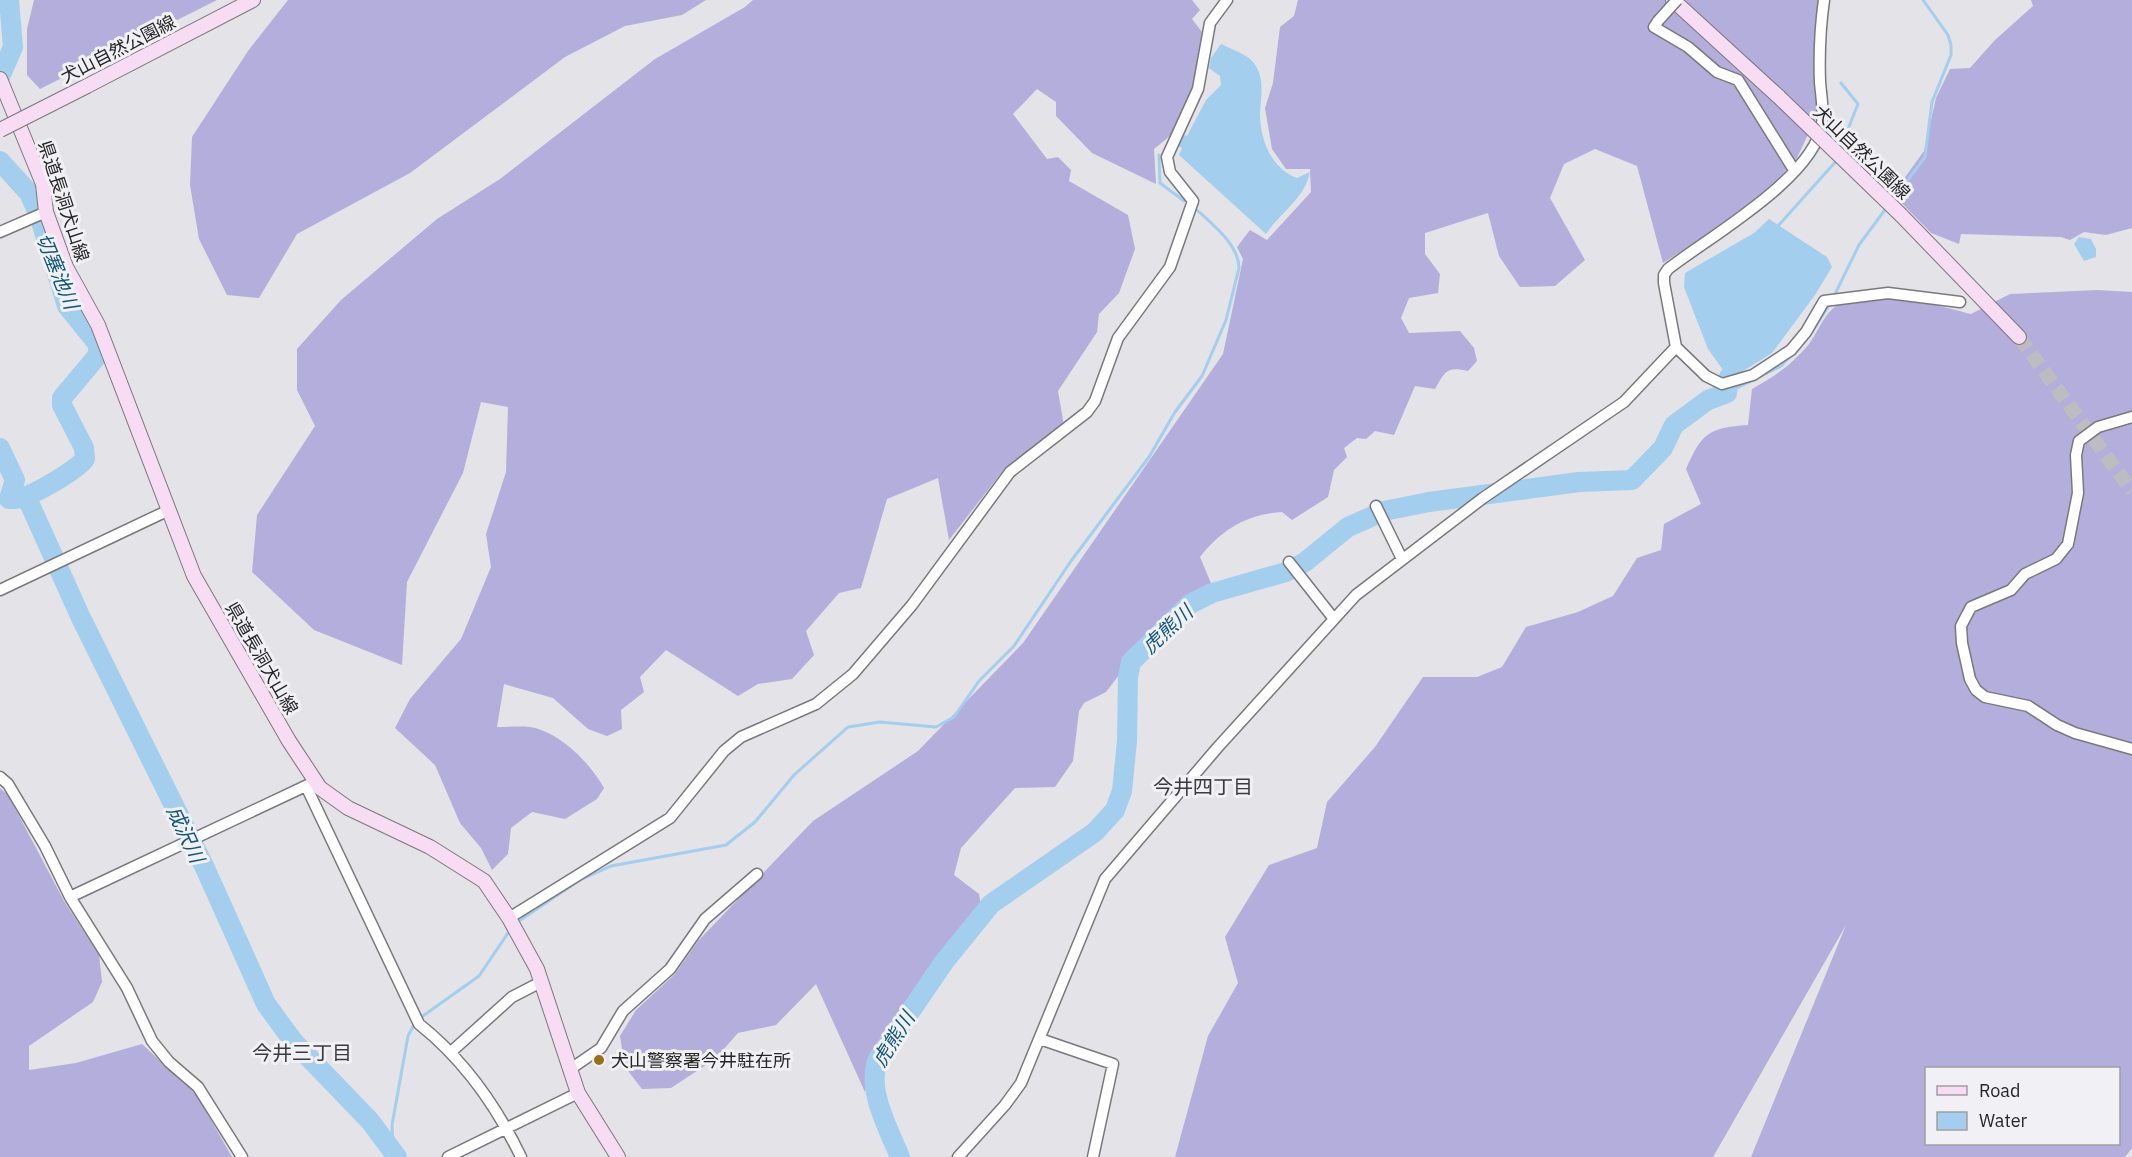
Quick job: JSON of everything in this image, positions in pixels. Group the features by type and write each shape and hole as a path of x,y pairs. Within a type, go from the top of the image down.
{"main road":[{"name":"犬山自然公園線","path":"0,130 253,0"},
{"name":"犬山自然公園線","path":"1675,0 1901,215 2019,337"},
{"name":"県道長洞犬山線","path":"2,84 42,184 46,212 66,267 98,325 194,576 310,784 348,808 430,847 478,876 513,924 541,982 578,1093 618,1157"}],"street":[{"path":"513,924 670,818 724,751 741,737 816,704 853,674 912,605 1010,472 1087,412 1095,401 1118,338 1170,267 1192,201 1170,172 1167,157 1198,89 1210,23 1227,0"},
{"path":"1675,0 1654,27 1689,47 1718,72 1738,80 1794,170"},
{"path":"1824,0 1820,37 1822,123 1816,140 1794,170 1762,203 1668,269 1664,275 1664,283 1676,347 1706,376 1727,383 1769,367 1791,350 1806,332 1826,300 1888,293 1960,302"},
{"path":"0,232 46,212"},
{"path":"958,1157 1005,1105 1021,1083 1105,879 1131,846 1356,595 1487,495 1624,402 1676,347"},
{"path":"2132,417 2098,427 2079,441 2076,455 2078,493 2074,519 2068,544 2056,559 2025,574 2011,590 1971,607 1961,626 1970,679 1976,690 1984,697 2028,706 2074,733 2132,749"},
{"path":"1376,506 1402,559"},
{"path":"0,590 169,510"},
{"path":"1289,562 1334,619"},
{"path":"0,777 8,784 45,846 70,897 128,988 152,1041 169,1062 198,1087 242,1157"},
{"path":"70,897 310,784 416,1018 452,1052 507,1127 521,1157"},
{"path":"569,1070 601,1048 623,1011 669,969 705,919 757,874"},
{"path":"452,1052 512,997 541,982"},
{"path":"1040,1039 1113,1064 1093,1157"},
{"path":"447,1157 578,1093"}],"shaded area":[{"path":"34,0 217,0 40,89 27,75 27,29"},
{"path":"288,0 706,0 682,15 625,26 565,57 410,173 297,234 259,298 227,295 199,239 190,185 192,137 248,51"},
{"path":"753,0 1192,0 1200,10 1192,19 1202,32 1194,87 1176,131 1154,149 1156,184 1092,153 1056,116 1056,102 1037,89 1013,114 1047,159 1058,157 1071,170 1069,181 1128,215 1135,249 1119,293 1099,314 1097,332 1058,391 1064,426 1005,468 949,540 938,478 887,499 861,588 839,593 806,631 814,655 792,679 758,684 738,696 666,650 640,677 644,692 621,710 622,729 607,736 588,729 553,698 504,684 497,727 530,727 552,735 582,759 604,788 597,799 565,819 532,812 511,828 508,854 492,870 481,848 460,823 435,765 395,728 410,699 461,639 491,567 486,534 506,472 508,407 481,402 463,473 407,582 402,665 314,630 252,572 257,515 315,426 297,390 297,349 341,300 437,219 500,179 655,59 745,7"},
{"path":"1298,0 1821,0 1816,40 1817,115 1797,158 1759,200 1663,263 1637,166 1595,149 1564,164 1550,198 1585,260 1555,286 1520,287 1499,256 1488,213 1425,233 1425,254 1440,274 1438,293 1409,298 1401,318 1409,333 1460,331 1474,348 1477,361 1468,371 1455,369 1447,371 1435,389 1415,386 1394,435 1375,431 1366,439 1357,438 1344,448 1347,457 1334,470 1328,497 1292,520 1282,512 1269,513 1246,520 1226,531 1208,547 1200,557 1213,588 1192,599 1139,649 1106,692 1084,703 1079,711 1073,761 1055,787 1015,788 961,848 954,875 979,894 982,911 921,989 872,1061 865,1092 816,984 776,1025 738,1033 715,1059 671,1088 642,1089 625,1067 620,1036 636,1010 675,974 698,941 813,821 918,751 1023,643 1223,354 1243,259 1237,247 1250,230 1267,240 1311,192 1310,169 1286,169 1272,149 1265,108 1273,83 1280,27 1294,16"},
{"path":"2031,0 2132,0 2132,228 2106,235 2084,232 2070,240 2061,237 1961,234 1959,244 1931,233 1893,194 1924,151 1936,98 1950,69 1970,68 1995,40 2033,6"},
{"path":"2097,290 2132,292 2132,1148 2125,1157 1751,1157 1846,925 1713,1157 1175,1157 1208,1036 1238,983 1225,937 1269,865 1317,848 1327,802 1375,747 1423,677 1477,677 1502,667 1526,627 1578,612 1613,596 1637,558 1661,550 1664,524 1701,504 1686,469 1702,440 1724,428 1748,425 1752,389 1776,375 1796,358 1836,306 1850,300 1884,297 1922,302 1971,314 2010,294"},
{"path":"0,788 8,795 64,901 99,955 102,982 93,1002 29,1046 29,1070 76,1063 142,1044 196,1094 232,1157 0,1157"}],"water":[{"path":"1221,44 1250,59 1258,71 1261,84 1262,133 1274,160 1280,167 1297,178 1310,172 1298,198 1266,234 1179,155 1182,148 1175,144 1181,134 1187,136 1206,100 1221,85 1220,76 1209,68 1211,58"},
{"path":"1769,219 1827,257 1832,267 1815,295 1772,353 1732,378 1725,378 1726,374 1708,349 1684,287 1685,273 1754,233"},
{"path":"2079,237 2091,239 2096,249 2096,257 2084,261 2074,244"}],"waterway":[{"name":"切塞池川","path":"0,77 13,47 9,0"},
{"path":"1893,200 1925,157 1932,102 1951,55 1948,35 1923,0"},
{"path":"1840,149 1858,104 1841,83"},
{"path":"1159,155 1160,183 1184,201"},
{"path":"1777,227 1838,159"},
{"name":"切塞池川","path":"0,161 29,193 39,215 67,306 97,343 99,354 62,398 62,405 84,448 85,459 52,483 15,499"},
{"path":"1834,296 1859,245 1887,207"},
{"path":"516,923 580,880 611,866 726,845 755,822 794,775 848,727 880,722 936,727 954,717 979,681 1014,646 1071,561 1149,457 1175,412 1202,376 1226,320 1239,268 1235,251 1230,243 1197,210"},
{"path":"1812,332 1831,302"},
{"path":"1727,393 1781,366 1804,342"},
{"name":"虎熊川","path":"900,1157 877,1096 875,1071 878,1059 944,962 991,904 1095,832 1115,810 1122,791 1127,741 1128,677 1131,662 1190,604 1212,593 1286,572 1305,562 1348,527 1384,511 1429,502 1579,482 1632,480 1663,448 1674,425 1708,400 1727,393 1729,377"},
{"path":"0,448 15,480 9,499"},
{"path":"0,496 9,499"},
{"name":"成沢川","path":"9,499 27,498 81,618 205,868 266,1004 293,1041 370,1121 397,1157"},
{"path":"420,1018 479,976 510,930"},
{"path":"393,1150 392,1125 408,1036 415,1023"}],"tunnel":[{"path":"2019,337 2132,491"}],"place":[{"name":"犬山警察署今井駐在所","path":"599,1060"}],"district":[{"name":"今井四丁目","path":"1203,786"},
{"name":"今井三丁目","path":"302,1052"}]}
